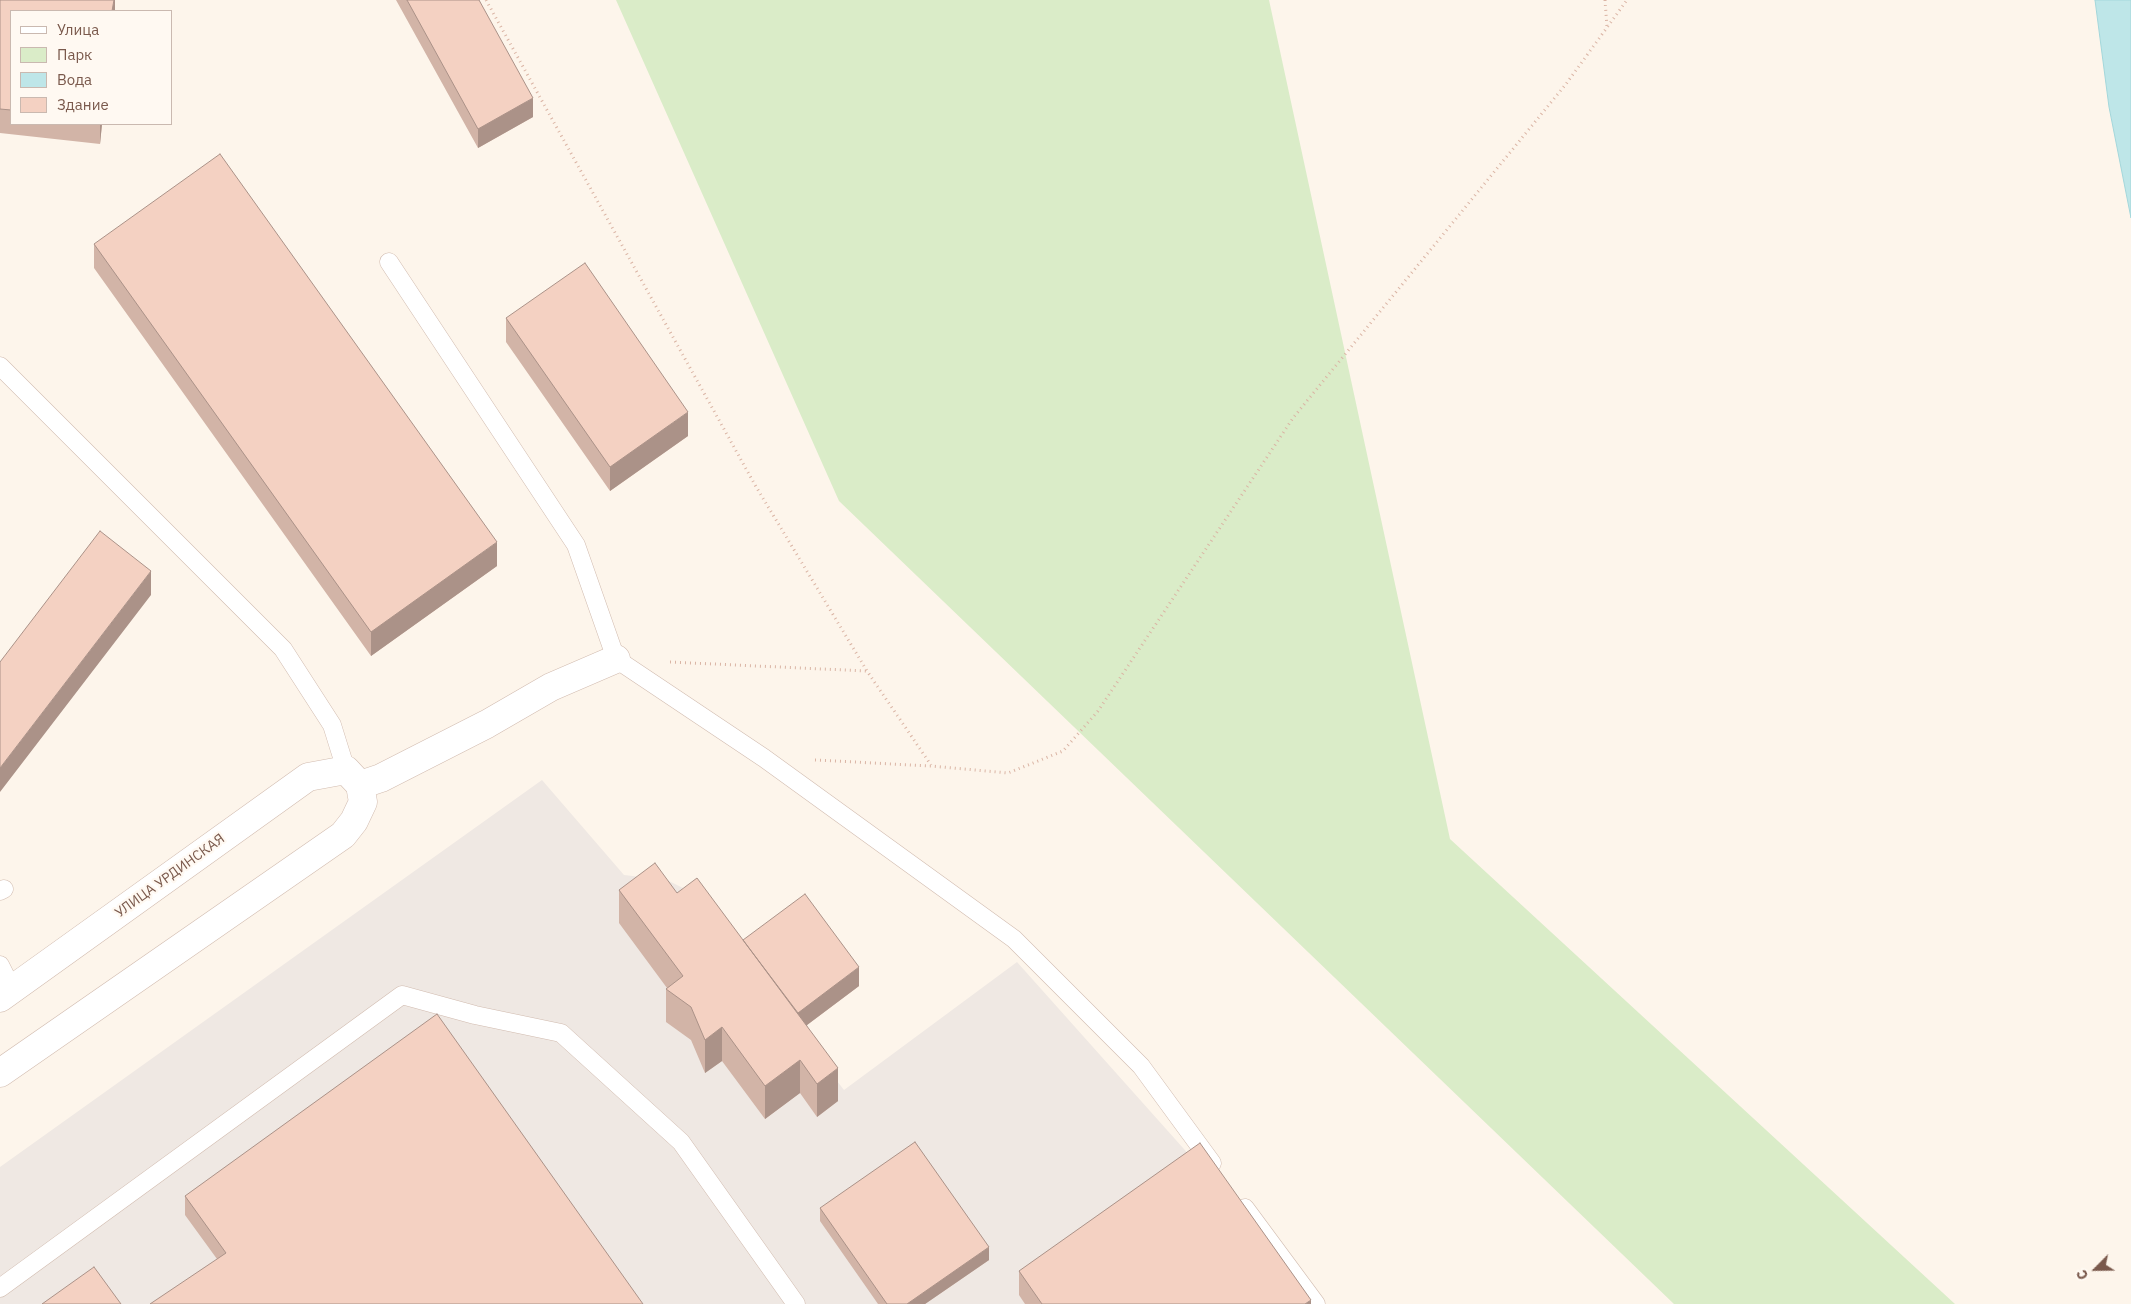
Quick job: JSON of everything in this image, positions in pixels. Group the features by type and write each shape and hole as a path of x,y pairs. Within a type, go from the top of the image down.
{"street":[{"name":"УЛИЦА УРДИНСКАЯ","path":"6,994 308,777 382,778 487,724 551,687 616,659"},
{"path":"0,1073 342,835 354,821 363,802 353,778"}],"lane":[{"path":"389,262 576,545 616,659 764,758 1014,939 1141,1066 1223,1177"},
{"path":"0,366 283,649 332,725 353,778"},
{"path":"0,965 6,994"},
{"path":"0,1288 402,995 475,1015 561,1032 681,1142 796,1304"},
{"path":"1234,1193 1316,1304"}],"path":[{"path":"486,0 755,485 867,671 931,766"},
{"path":"1605,0 1607,28"},
{"path":"813,760 931,766 1008,773 1063,751 1098,711 1294,418 1566,84 1627,0"},
{"path":"664,662 867,671"}],"shaded area":[{"path":"542,780 624,875 667,880 691,892 844,1090 1017,962 1200,1167 1297,1304 0,1304 0,1167"}],"green space":[{"path":"616,0 1269,0 1450,839 1955,1304 1674,1304 839,501"}],"water":[{"path":"2095,0 2131,0 2131,218 2109,107"}],"building":[{"path":"0,0 114,0 112,10 10,10 10,110 0,109"},
{"path":"407,0 479,0 533,98 478,129"},
{"path":"220,154 497,542 371,632 94,244"},
{"path":"585,263 688,412 610,467 506,318"},
{"path":"100,531 151,571 0,768 0,662"},
{"path":"655,863 677,893 697,878 838,1068 817,1084 800,1060 765,1086 722,1027 705,1040 691,1007 666,989 683,976 619,890"},
{"path":"805,894 859,967 798,1013 743,940"},
{"path":"437,1014 643,1304 150,1304 226,1253 185,1196"},
{"path":"915,1142 989,1247 907,1304 887,1304 820,1208"},
{"path":"1200,1143 1311,1300 1305,1304 1042,1304 1019,1271"},
{"path":"94,1267 121,1304 42,1304"}]}
